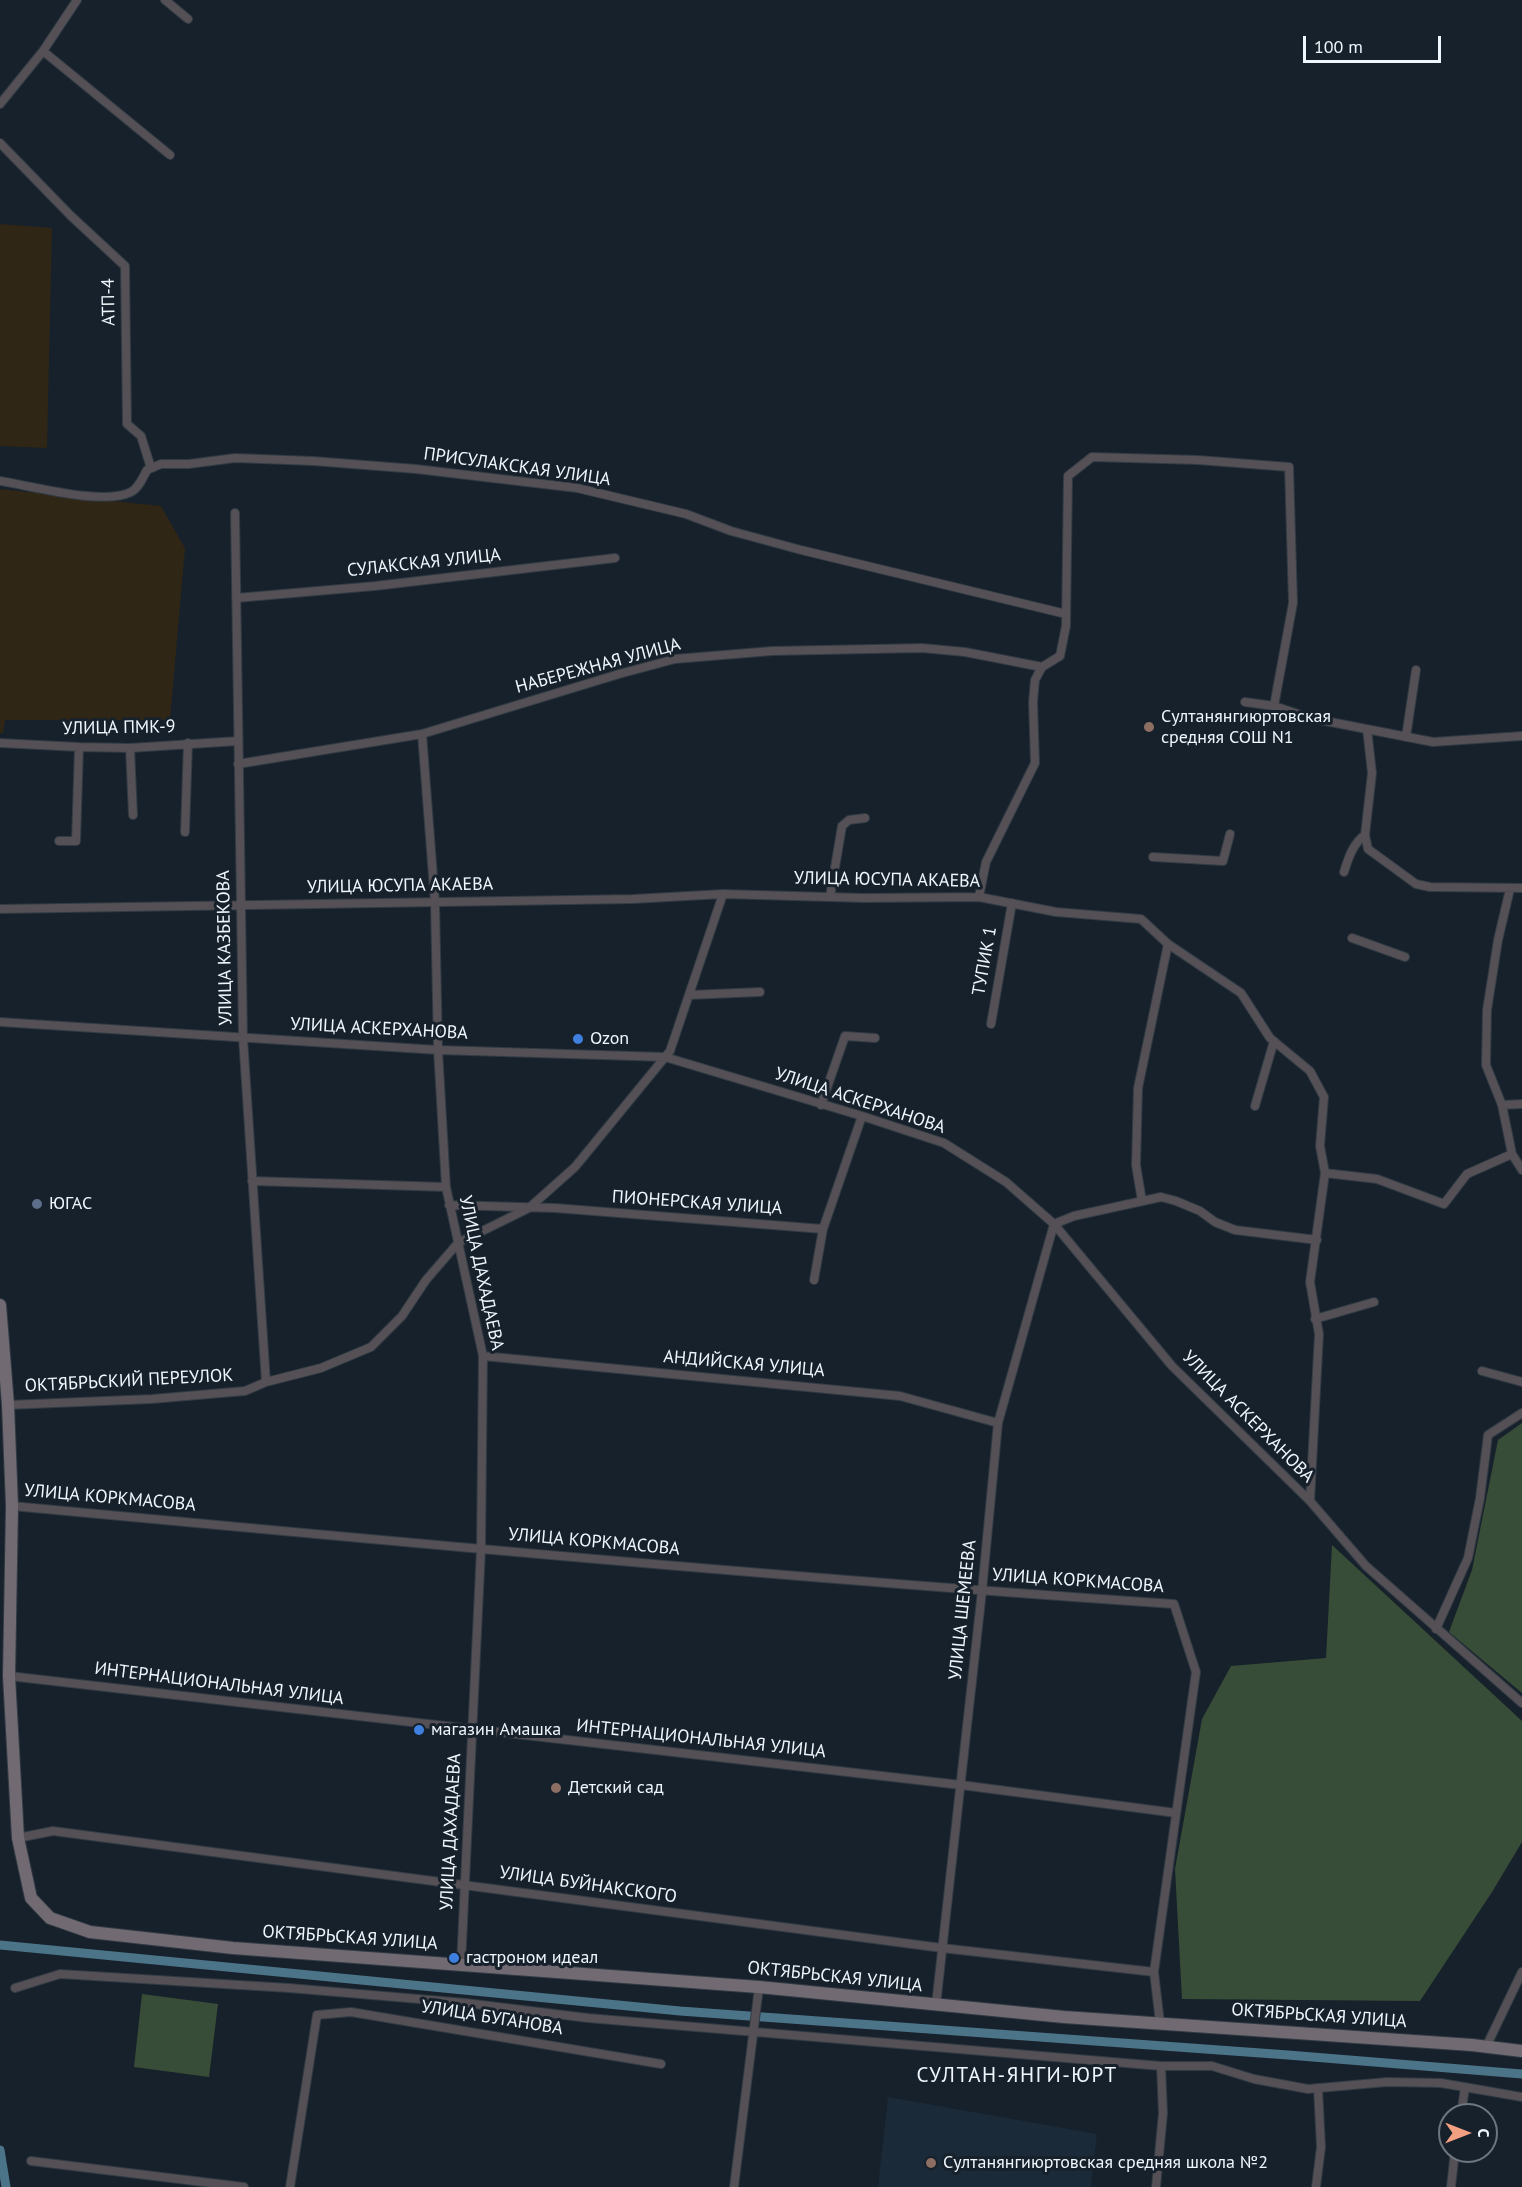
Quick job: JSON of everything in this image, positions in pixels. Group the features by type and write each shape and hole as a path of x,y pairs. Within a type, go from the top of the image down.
{"street":[{"path":"0,104 43,51 77,0"},
{"path":"165,0 188,19"},
{"path":"43,51 170,155"},
{"name":"АТП-4","path":"0,143 71,216 125,266 127,424 141,436 151,468"},
{"path":"979,897 986,862 1035,763 1033,702 1035,680 1042,668 1060,656 1066,614 1068,476 1092,457 1198,460 1289,467 1293,603 1274,705"},
{"name":"ПРИСУЛАКСКАЯ УЛИЦА","path":"151,468 161,464 189,464 236,458 313,461 416,469 577,488 686,514 731,531 801,550 1066,614"},
{"path":"0,481 93,497 114,497 133,492 147,470 151,468"},
{"name":"УЛИЦА КАЗБЕКОВА","path":"235,513 243,1038 266,1382"},
{"name":"СУЛАКСКАЯ УЛИЦА","path":"236,598 375,586 615,558"},
{"name":"НАБЕРЕЖНАЯ УЛИЦА","path":"238,764 422,734 675,659 772,651 922,648 965,652 1042,668"},
{"path":"1406,737 1416,670"},
{"path":"1245,702 1274,705 1310,718 1433,742 1522,736"},
{"path":"1367,729 1372,773 1365,835 1368,849 1416,884 1430,887 1522,888"},
{"name":"УЛИЦА ДАХАДАЕВА","path":"422,734 435,902 438,1050 446,1186 483,1356 481,1549 461,1964"},
{"name":"УЛИЦА ПМК-9","path":"0,742 130,748 238,741"},
{"path":"185,832 188,743"},
{"path":"59,841 76,841 79,747"},
{"path":"130,748 133,815"},
{"path":"830,897 842,826 849,820 865,818"},
{"path":"1153,857 1223,861 1230,834"},
{"path":"1344,872 1348,858 1365,835"},
{"path":"1510,889 1498,940 1487,1010 1486,1065 1502,1105 1512,1154 1522,1170"},
{"name":"УЛИЦА ЮСУПА АКАЕВА","path":"0,909 633,898 723,894 979,897 1056,912 1141,919 1168,944 1241,993 1274,1041 1310,1071 1324,1097 1320,1146 1324,1173 1310,1282 1319,1334 1310,1502"},
{"name":"ОКТЯБРЬСКИЙ ПЕРЕУЛОК","path":"8,1405 215,1395 245,1391 266,1382 321,1368 371,1347 402,1316 426,1280 458,1243 529,1208 575,1167 670,1051 723,894"},
{"name":"ТУПИК 1","path":"991,1024 1012,903"},
{"path":"1352,938 1405,957"},
{"path":"1142,1201 1136,1165 1138,1088 1168,944"},
{"path":"690,995 760,992"},
{"name":"УЛИЦА АСКЕРХАНОВА","path":"0,1022 438,1050 664,1057 944,1143 1006,1182 1054,1224 1172,1366 1310,1502 1366,1566 1522,1703"},
{"path":"821,1105 845,1036 875,1038"},
{"path":"1254,1106 1274,1041"},
{"path":"1502,1105 1522,1104"},
{"path":"814,1280 823,1229 862,1116"},
{"path":"1324,1173 1377,1179 1443,1204 1467,1174 1512,1154"},
{"path":"252,1181 446,1186"},
{"path":"1054,1224 1074,1216 1161,1197 1200,1211 1215,1222 1235,1230 1317,1240"},
{"name":"ПИОНЕРСКАЯ УЛИЦА","path":"449,1205 529,1208 823,1229"},
{"name":"УЛИЦА ШЕМЕЕВА","path":"936,2005 982,1591 998,1423 1054,1224"},
{"path":"1316,1319 1374,1302"},
{"name":"ОКТЯБРЬСКАЯ УЛИЦА","path":"0,1305 8,1405 12,1506 9,1676 18,1838 31,1898 50,1918 90,1932 233,1948 759,1987 936,2005 1486,2046 1522,2051"},
{"name":"АНДИЙСКАЯ УЛИЦА","path":"483,1356 900,1396 998,1423"},
{"path":"1482,1371 1522,1382"},
{"path":"1436,1629 1468,1557 1480,1498 1488,1435 1522,1413"},
{"name":"УЛИЦА КОРКМАСОВА","path":"12,1506 481,1549 982,1591 1174,1604 1196,1672 1176,1813"},
{"name":"ИНТЕРНАЦИОНАЛЬНАЯ УЛИЦА","path":"9,1676 961,1785 1176,1813"},
{"path":"1160,2023 1154,1972 1176,1813"},
{"name":"УЛИЦА БУЙНАКСКОГО","path":"18,1838 53,1831 942,1948 1154,1972"},
{"path":"1486,2046 1522,1972"},
{"path":"15,1988 60,1974 88,1975 466,2003 588,2018 1161,2066 1212,2066 1254,2079 1308,2089 1387,2082 1441,2083 1522,2097"},
{"path":"734,2187 759,1987"},
{"name":"УЛИЦА БУГАНОВА","path":"290,2187 317,2015 351,2012 661,2064"},
{"path":"1156,2187 1163,2113 1161,2066"},
{"path":"1463,2103 1465,2087"},
{"path":"1316,2187 1321,2147 1318,2088"},
{"path":"31,2161 244,2187"},
{"path":"1451,2187 1454,2163"}],"shaded area":[{"path":"0,224 52,228 47,448 0,446"},
{"path":"0,489 161,506 185,548 170,720 5,720 3,733 0,733"},
{"path":"888,2097 1097,2134 1091,2187 878,2187"}],"green space":[{"path":"1522,1423 1522,1693 1449,1632 1472,1570 1498,1440"},
{"path":"1332,1545 1522,1721 1522,1842 1420,2001 1182,1999 1175,1869 1202,1719 1231,1666 1326,1658"},
{"path":"142,1994 218,2004 209,2077 134,2067"}],"waterway":[{"path":"0,1945 680,2011 1522,2074"},
{"path":"0,2150 6,2187"}],"place":[{"name":"Султанянгиюртовская средняя СОШ N1","path":"1149,727"},
{"name":"Ozon","path":"578,1039"},
{"name":"ЮГАС","path":"37,1204"},
{"name":"магазин Амашка","path":"419,1730"},
{"name":"Детский сад","path":"556,1788"},
{"name":"гастроном идеал","path":"454,1958"},
{"name":"Султанянгиюртовская средняя школа №2","path":"931,2163"}],"district":[{"name":"СУЛТАН-ЯНГИ-ЮРТ","path":"1017,2076"}]}
